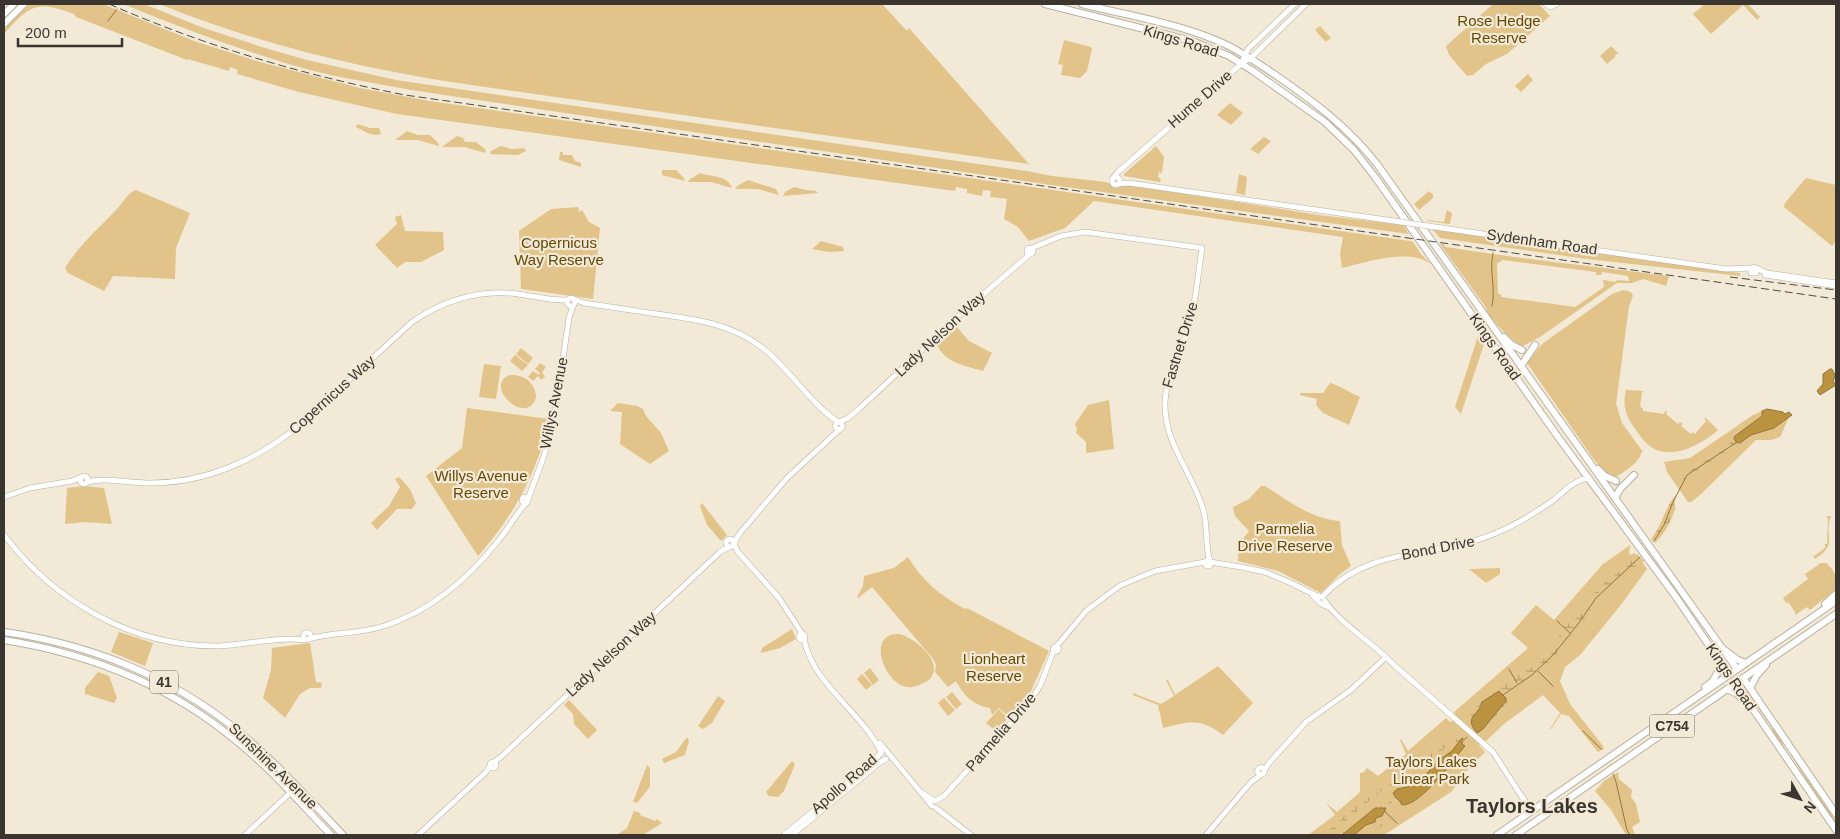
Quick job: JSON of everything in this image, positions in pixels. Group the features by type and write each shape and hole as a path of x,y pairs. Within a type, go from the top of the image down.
{"main road":[{"path":"5,12 12,4"},
{"path":"4,24 24,4"},
{"name":"Kings Road","path":"1045,4 1192,41 1223,53 1316,115 1354,150 1584,472 1676,597 1836,830"},
{"name":"Kings Road","path":"1082,4 1202,35 1227,45 1244,54 1324,110 1359,142 1377,164 1723,648 1836,814"},
{"path":"1489,322 1508,342 1522,350"},
{"path":"1521,366 1535,345"},
{"path":"1506,363 1515,357"},
{"path":"1585,456 1605,476 1616,481"},
{"path":"1615,498 1620,489 1634,475"},
{"path":"1600,494 1608,489"},
{"path":"1808,620 1836,594"},
{"name":"C754","path":"1497,835 1836,601"},
{"name":"C754","path":"1518,835 1734,683 1836,614"},
{"name":"Sunshine Avenue","path":"4,632 63,643 126,664 182,692 234,727 266,755 343,835"},
{"name":"Sunshine Avenue","path":"4,642 29,644 96,662 155,687 207,718 257,759 331,835"},
{"path":"1723,648 1738,660 1746,663"},
{"path":"1750,688 1761,670 1780,652"},
{"path":"1657,725 1678,706 1710,684 1722,665"},
{"path":"1727,689 1737,694 1749,705"},
{"path":"1768,714 1770,721 1785,745 1784,754"},
{"path":"234,727 234,734 257,759"},
{"path":"1791,747 1790,758 1808,783 1815,798"},
{"path":"1816,783 1836,819"},
{"path":"290,792 297,787"},
{"name":"Parmelia Drive","path":"1532,811 1539,820"}],"street":[{"name":"Hume Drive","path":"1117,180 1121,170 1240,64 1244,54 1295,4"},
{"path":"1240,64 1250,59 1306,4"},
{"path":"1548,4 1555,4"},
{"name":"Sydenham Road","path":"1117,180 1129,184 1303,210 1359,216 1836,284"},
{"name":"Lady Nelson Way","path":"418,835 730,544 786,478 828,438 838,425 861,407 1031,251 1046,242 1066,234 1085,232 1202,248"},
{"name":"Fastnet Drive","path":"1202,248 1191,318 1187,334 1170,376 1165,404 1170,438 1194,486 1203,510 1207,529 1208,563"},
{"name":"Copernicus Way","path":"4,497 40,486 72,481 99,480 147,483 186,480 215,473 254,456 283,439 412,322 431,310 453,300 496,293 584,303 700,320 729,328 752,340 773,356 838,425"},
{"name":"Willys Avenue","path":"4,535 40,574 67,598 103,619 133,632 171,642 231,645 360,632 384,626 436,601 455,586 500,539 517,514 532,487 553,425 571,303"},
{"path":"1578,481 1584,472"},
{"path":"1578,481 1589,478"},
{"name":"Bond Drive","path":"1323,600 1334,586 1353,572 1377,561 1475,541 1512,526 1578,481"},
{"path":"730,544 779,598 824,678 870,734 882,752 922,793 971,835"},
{"name":"Parmelia Drive","path":"936,804 1025,709 1038,690 1056,649 1090,608 1121,585 1144,575 1162,569 1208,563 1241,566 1265,572 1283,579 1323,600 1374,646 1383,657 1482,744 1496,760 1532,811"},
{"path":"1206,835 1306,722 1350,690 1383,657"},
{"name":"Apollo Road","path":"784,835 882,752"},
{"name":"Apollo Road","path":"792,835 887,758"},
{"path":"245,835 290,792"}],"green space":[{"path":"30,4 103,4 194,41 260,62 360,88 430,101 1410,241 1413,242 1432,265 1413,257 1401,256 1342,268 1340,254 1343,237 1094,201 1065,228 1029,241 1018,227 1004,219 1007,199 990,197 991,191 983,190 982,196 967,193 967,189 956,187 955,191 397,114 299,92 237,74 238,70 230,67 229,71 187,60 76,17 74,14 51,7 34,8 28,11 4,34 4,29"},
{"path":"123,4 144,4 201,27 265,48 307,60 396,80 1052,176 1106,182 1114,186 1122,184 1319,215 1403,225 1409,234 1051,185 411,90 300,68 244,50"},
{"path":"159,4 882,4 907,31 909,28 1029,164 430,79 312,54 235,32"},
{"name":"Rose Hedge Reserve","path":"1493,4 1539,4 1550,16 1507,54 1486,64 1473,75 1467,76 1449,55 1446,46"},
{"path":"1705,4 1748,4 1760,17 1757,20 1743,5 1711,34 1693,14"},
{"path":"1320,26 1331,38 1326,42 1315,30"},
{"path":"1064,40 1091,47 1092,49 1087,71 1080,78 1061,75 1063,65 1058,64"},
{"path":"1611,46 1619,54 1616,54 1607,64 1600,56"},
{"path":"1528,74 1533,80 1521,92 1515,86"},
{"path":"1230,103 1243,113 1231,125 1217,115"},
{"path":"357,124 370,128 379,128 381,134 374,135 368,133 356,127"},
{"path":"407,131 418,135 430,135 439,146 418,140 395,140"},
{"path":"457,136 463,138 465,142 476,142 485,149 486,153 464,147 442,147"},
{"path":"1264,137 1271,141 1258,154 1250,149"},
{"path":"501,146 512,149 524,148 526,151 518,155 490,154 491,151"},
{"path":"1156,146 1164,157 1162,173 1159,172 1158,177 1161,179 1160,182 1124,176 1124,174"},
{"path":"560,152 563,152 563,155 572,155 575,161 581,163 581,167 559,160"},
{"path":"662,170 676,170 685,181 662,175"},
{"path":"700,173 719,177 727,181 732,188 711,182 688,182"},
{"path":"1239,174 1247,177 1245,195 1236,193"},
{"path":"1806,178 1836,185 1836,241 1832,246 1784,207 1785,203"},
{"path":"748,180 776,189 779,195 758,189 736,189 737,186"},
{"path":"794,187 818,193 783,196 785,192"},
{"path":"136,190 190,213 176,248 175,279 113,276 104,291 68,273 65,268 76,252 128,195"},
{"path":"1429,191 1433,198 1419,210 1414,204"},
{"name":"Copernicus Way Reserve","path":"578,207 579,212 582,210 589,222 600,228 593,299 521,289 519,231 551,209"},
{"path":"1447,210 1452,213 1450,224 1427,221 1444,222"},
{"path":"401,215 405,231 443,232 444,250 421,262 405,262 397,268 375,245 397,224 395,217"},
{"path":"1432,229 1740,273 1740,276 1587,259 1440,238"},
{"path":"821,241 843,247 844,251 829,252 812,249"},
{"path":"1440,244 1446,247 1502,255 1669,276 1666,286 1643,279 1632,283 1617,283 1540,337 1521,347 1494,321 1486,311 1487,309","holes":["1502,260 1596,272 1596,275 1601,275 1602,272 1628,276 1629,281 1603,280 1604,287 1575,307 1501,297 1501,294 1498,294 1497,263"]},
{"path":"1623,290 1631,292 1633,296 1629,306 1616,404 1622,423 1643,452 1630,467 1613,478 1604,472 1592,457 1527,363 1542,344 1612,294"},
{"path":"956,326 969,341 992,353 983,371 956,363 945,356 940,350 937,344"},
{"path":"1479,333 1485,341 1461,414 1455,407"},
{"path":"521,348 533,358 528,364 516,354"},
{"path":"515,355 528,365 522,371 510,361"},
{"path":"540,363 546,367 542,372 545,377 541,380 538,376 533,381 528,377 533,371 539,375 540,373 535,369"},
{"path":"484,364 501,366 496,399 479,397"},
{"path":"510,375 525,378 532,384 536,398 531,406 524,408 516,406 503,394 501,387 503,380"},
{"path":"1330,383 1360,397 1349,425 1323,413 1316,405 1317,399 1300,395 1300,393 1323,393"},
{"path":"1626,390 1644,391 1642,392 1640,407 1643,408 1643,411 1664,414 1665,411 1678,424 1680,422 1683,424 1681,426 1691,434 1693,432 1695,434 1706,421 1704,419 1706,418 1718,430 1704,441 1686,449 1668,452 1659,451 1651,447 1639,435 1630,421 1625,406"},
{"path":"1109,400 1114,449 1087,453 1086,442 1076,433 1075,424 1088,405"},
{"path":"618,403 637,406 643,409 646,416 661,433 669,451 650,464 620,444 622,412 610,411"},
{"name":"Willys Avenue Reserve","path":"467,408 549,419 539,456 523,492 491,541 478,556 426,476 462,448"},
{"path":"1767,409 1785,414 1789,412 1792,415 1789,417 1780,437 1771,440 1756,440 1699,496 1688,502 1667,472 1664,462 1690,458 1753,415"},
{"path":"1734,439 1738,444 1689,477 1680,491 1678,488 1686,473 1723,450"},
{"path":"399,477 410,489 416,503 412,509 397,509 377,530 371,523 389,506 400,487 395,479"},
{"path":"84,486 104,488 112,524 85,522 65,524 67,488"},
{"name":"Parmelia Drive Reserve","path":"1261,486 1265,486 1319,517 1340,521 1342,545 1351,566 1321,593 1278,571 1238,561 1239,544 1249,531 1235,516 1233,507 1249,499"},
{"path":"1675,496 1673,515 1664,532 1655,543 1651,539"},
{"path":"702,503 727,535 721,541 707,525 700,506"},
{"path":"1831,516 1829,544 1823,553 1815,559 1812,554 1814,556 1825,548 1825,544 1827,544 1828,518 1826,517"},
{"name":"Taylors Lakes Linear Park","path":"1630,545 1629,553 1631,555 1634,553 1644,561 1642,562 1647,569 1580,655 1565,667 1560,681 1570,704 1604,749 1598,752 1569,716 1561,714 1550,729 1560,713 1543,695 1504,724 1486,741 1482,741 1479,745 1485,752 1469,768 1451,792 1384,835 1308,835 1335,815 1326,803 1337,812 1360,792 1360,773 1364,772 1367,768 1378,776 1406,754 1401,739 1408,751 1446,718 1450,722 1457,718 1454,712 1528,648 1511,633 1536,605 1554,620 1602,565"},
{"path":"1637,554 1644,561 1622,575 1611,586 1595,603 1581,625 1548,667 1536,674 1513,694 1481,734 1476,734 1465,723 1475,708 1513,675 1541,662 1545,658 1548,649 1562,632 1558,624 1560,621 1564,626 1571,622 1602,585","holes":["1501,693 1506,701 1480,732 1472,725 1472,720 1477,710 1486,702"]},
{"name":"Lionheart Reserve","path":"908,557 926,581 948,599 1049,651 1030,693 1010,718 999,708 992,715 990,708 979,705 970,699 956,681 948,687 935,672 936,665 934,660 872,587 857,597 863,586 864,576 894,568"},
{"path":"1821,563 1826,563 1834,571 1836,589 1810,610 1807,607 1795,615 1788,602 1786,603 1783,598 1808,579 1805,574"},
{"path":"1500,568 1500,574 1486,583 1469,569"},
{"path":"792,629 796,639 780,648 761,653 762,648"},
{"path":"119,632 153,643 145,666 111,652"},
{"path":"900,634 919,645 930,657 934,670 931,678 925,683 908,687 898,683 890,675 884,664 881,653 882,643 888,636"},
{"path":"310,643 316,682 322,683 321,688 310,688 300,694 285,718 263,698 271,670 272,648"},
{"path":"1218,666 1253,703 1223,735 1208,726 1195,722 1163,728 1158,705 1133,695 1133,693 1161,704 1174,696 1166,680 1168,680 1175,695"},
{"path":"870,668 879,680 873,685 864,673"},
{"path":"98,672 109,676 117,698 114,703 85,694 85,688"},
{"path":"862,674 872,685 866,690 857,679"},
{"path":"1745,685 1782,741 1784,749 1778,743 1771,726 1743,687"},
{"path":"952,692 962,704 956,709 946,697"},
{"path":"718,696 725,701 712,723 703,729 698,726"},
{"path":"944,698 955,710 948,716 938,703"},
{"path":"569,700 597,730 588,739 574,724 573,714 564,705"},
{"path":"999,709 1008,718 996,731 986,723"},
{"path":"1460,732 1471,740 1447,770 1432,786 1424,794 1404,808 1402,807 1390,791 1417,779 1453,746","holes":["1461,739 1462,745 1465,746 1432,786 1421,796 1399,801 1397,789 1407,787 1421,780 1439,760 1452,751"]},
{"path":"1449,736 1451,737 1451,743 1408,782 1395,786 1388,784 1389,780 1408,773 1423,755 1441,745"},
{"path":"687,737 689,741 685,755 664,763 662,759 676,752"},
{"path":"1792,757 1836,821 1836,825 1819,801"},
{"path":"792,761 795,764 784,791 778,797 769,796 766,792"},
{"path":"647,765 650,768 650,787 637,803 633,802"},
{"path":"1618,772 1619,779 1632,790 1631,797 1636,804 1640,822 1632,827 1635,835 1626,835 1611,810 1595,791 1605,780"},
{"path":"1380,784 1382,790 1329,835 1322,835 1351,809 1365,792"},
{"path":"1387,794 1397,812 1380,828 1354,835 1380,817 1386,808 1372,810 1346,833 1335,835 1369,805"},
{"path":"634,811 655,821 657,819 662,823 643,835 617,835 627,828"}],"shaded area":[{"path":"1832,369 1835,375 1833,383 1836,383 1836,385 1820,395 1817,391 1823,384 1823,374"},
{"path":"1767,409 1785,414 1789,412 1792,415 1774,428 1751,435 1740,443 1736,442 1735,436 1762,416 1762,411"},
{"path":"1499,691 1506,698 1506,701 1483,729 1477,733 1471,723 1473,716 1482,702"},
{"path":"1463,738 1462,744 1465,746 1436,781 1418,798 1402,805 1393,793 1397,789 1407,787 1421,780"},
{"path":"1375,808 1386,808 1382,816 1376,818 1375,822 1366,825 1354,835 1342,835"}],"waterway":[{"path":"108,21 117,9"},
{"path":"1492,306 1493,253"},
{"path":"1654,541 1664,525 1687,475 1737,442"},
{"path":"1503,695 1532,675 1554,654 1596,598 1640,557"},
{"path":"1557,621 1571,634"},
{"path":"1509,669 1517,683"},
{"path":"1538,671 1553,686"},
{"path":"1583,731 1601,749"},
{"path":"1464,740 1467,737"},
{"path":"1613,774 1627,830 1630,835"},
{"path":"1384,811 1397,823"}],"railway":[{"path":"109,4 181,33 255,58 329,78 405,95 1836,299"},
{"path":"1730,277 1836,290"}],"district":[{"name":"Taylors Lakes","path":"1532,806"}]}
